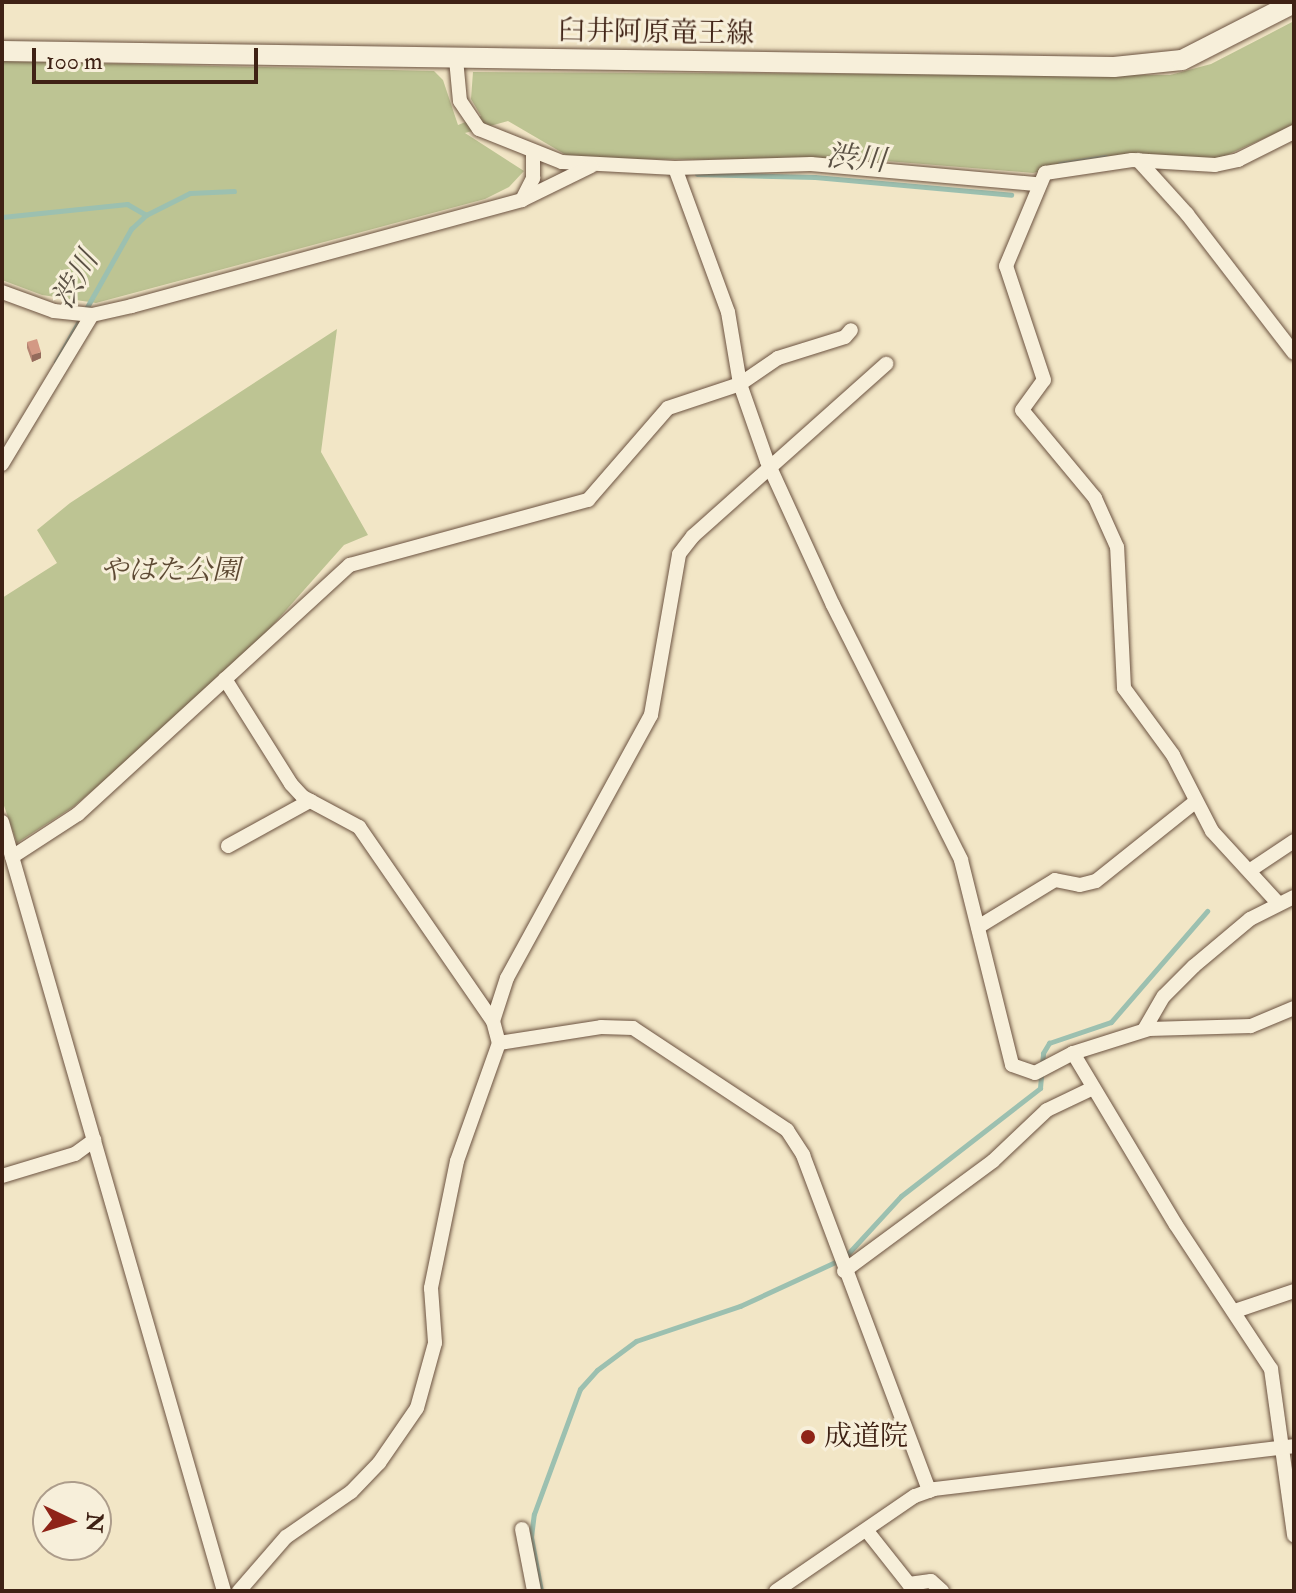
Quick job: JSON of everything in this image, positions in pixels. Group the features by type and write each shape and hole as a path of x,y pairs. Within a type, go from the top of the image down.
{"main road":[{"name":"臼井阿原竜王線","path":"2,51 1114,67 1167,64 1238,35 1294,3"}],"street":[{"path":"456,59 455,81 468,117 496,138 533,153 592,165 675,168 811,164 1037,184"},
{"path":"1277,902 1252,869 1212,831 1173,755 1124,688 1117,547 1095,498 1022,410 1044,380 1006,266 1037,184 1045,173 1063,168 1138,160 1215,165 1238,160 1294,132"},
{"path":"522,200 533,178 533,153"},
{"path":"1138,160 1187,214 1294,353"},
{"path":"2,292 54,311 92,315 522,200 592,165"},
{"path":"675,168 728,312 740,384 771,469 833,605 955,846 1012,1065 1035,1073 1073,1053 1144,1030 1251,1026 1294,1008"},
{"path":"2,464 92,315"},
{"path":"12,857 78,814 350,565 588,500 668,408 740,384 778,358 845,337 851,330"},
{"path":"493,1021 507,978 651,715 679,554 693,536 886,364"},
{"path":"225,679 291,784 310,801 359,827 493,1021 499,1043 457,1161 431,1288 435,1343 417,1408 377,1466 351,1492 286,1537 239,1591"},
{"path":"228,846 310,801"},
{"path":"978,927 1055,880 1080,885 1096,881 1195,802"},
{"path":"2,822 224,1591"},
{"path":"1252,869 1294,841"},
{"path":"1144,1030 1164,996 1194,966 1277,902 1294,897"},
{"path":"499,1043 601,1027 633,1028 787,1130 803,1155 929,1491"},
{"path":"1073,1053 1091,1089 1271,1369 1287,1446 1294,1535"},
{"path":"844,1271 957,1190 1047,1110 1091,1089"},
{"path":"2,1176 75,1154 94,1140"},
{"path":"1235,1311 1294,1291"},
{"path":"776,1591 929,1491 1287,1446"},
{"path":"522,1529 534,1591"},
{"path":"867,1531 909,1584 931,1581 942,1591"}],"green space":[{"path":"1294,21 1294,125 1216,160 1102,157 1033,173 874,160 573,159 508,121 465,133 524,171 509,187 485,199 96,303 42,295 2,280 2,61 434,71 443,80 458,125 481,116 471,99 473,72 1170,75 1211,64"},
{"name":"やはた公園","path":"337,329 321,452 368,535 344,545 225,679 73,807 17,843 20,852 2,800 2,598 57,563 37,530 70,503"}],"building":[{"path":"37,339 41,352 32,355 27,342"}],"waterway":[{"name":"渋川","path":"1060,164 1105,157"},
{"name":"渋川","path":"697,174 815,177 1011,195"},
{"name":"渋川","path":"56,362 131,229 146,215 190,193 234,191"},
{"path":"2,217 127,204 146,215"},
{"path":"541,1591 531,1537 534,1514 580,1389 597,1370 636,1341 740,1306 844,1258 901,1196 1040,1088 1043,1053 1049,1043 1111,1022 1207,911"}],"place":[{"name":"成道院","path":"808,1437"}]}
